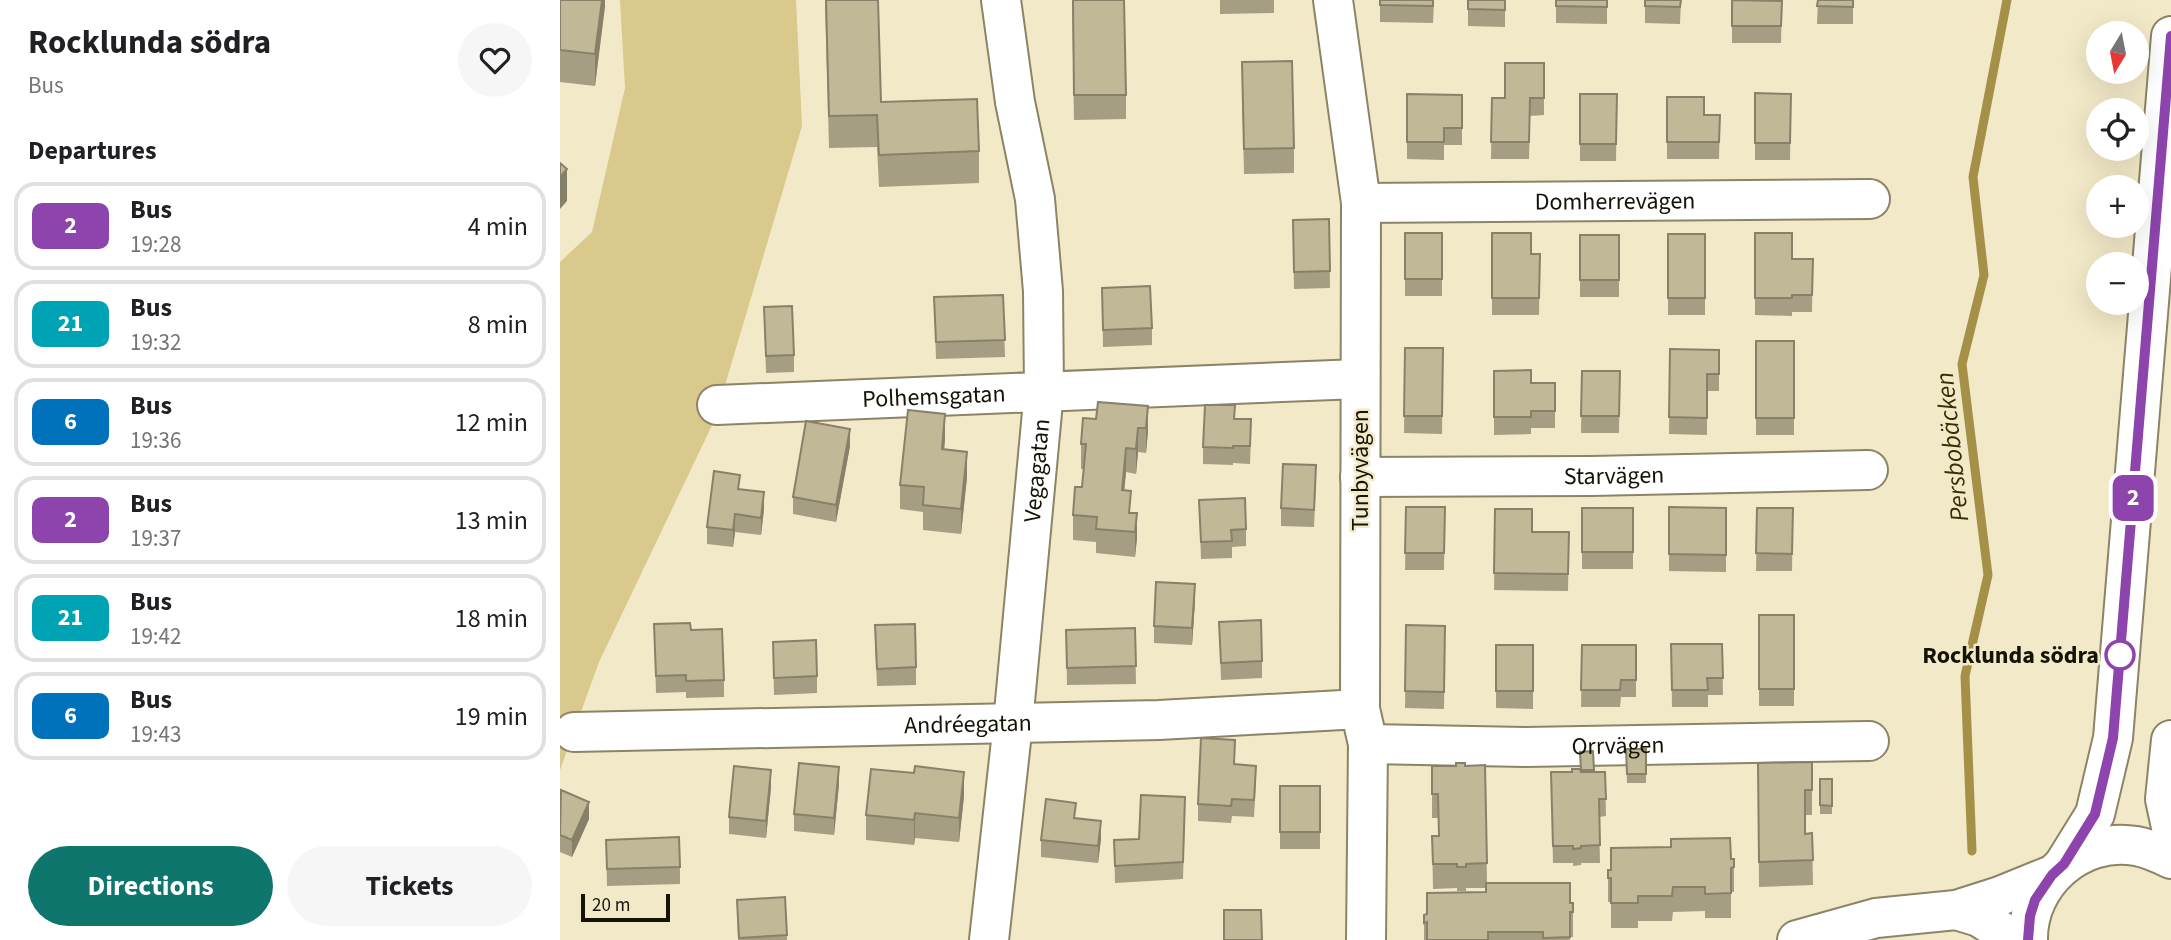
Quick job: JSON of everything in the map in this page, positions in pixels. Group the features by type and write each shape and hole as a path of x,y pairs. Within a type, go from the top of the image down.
{"street":[{"name":"Vegagatan","path":"989,940 1013,723 1044,391 1042,291 1035,199 1015,102 1001,0"},
{"name":"Tunbyvägen","path":"1333,0 1361,203 1359,379 1366,940"},
{"path":"2028,940 2030,916 2035,900 2095,814 2113,738 2171,36"},
{"name":"Domherrevägen","path":"1361,203 1870,199"},
{"name":"Polhemsgatan","path":"717,405 1359,379"},
{"name":"Starvägen","path":"1360,477 1591,476 1868,470"},
{"name":"Andréegatan","path":"574,732 1159,720 1364,727"},
{"name":"Orrvägen","path":"1364,727 1525,747 1869,741"},
{"path":"2171,740 2165,799 2171,827"},
{"path":"1797,940 1876,918 1956,910 2000,896 2058,870 2081,854 2097,848 2117,845 2143,848 2171,859"},
{"path":"1956,910 1979,917 2015,940"}],"shaded area":[{"path":"620,0 796,0 802,126 715,419 599,662 560,770 560,262 592,232 625,88"}],"building":[{"path":"560,0 602,0 595,54 560,50"},
{"path":"826,0 878,0 881,102 977,99 979,151 879,155 877,115 829,116"},
{"path":"1073,0 1124,0 1126,95 1074,95"},
{"path":"1380,0 1433,0 1433,6 1380,5"},
{"path":"1468,0 1505,0 1505,10 1468,9"},
{"path":"1556,0 1607,0 1607,7 1556,6"},
{"path":"1645,0 1681,0 1680,7 1645,6"},
{"path":"1732,0 1782,1 1781,26 1732,26"},
{"path":"1818,0 1853,0 1853,7 1817,6"},
{"path":"1292,61 1294,148 1244,149 1242,62"},
{"path":"1505,63 1544,63 1544,98 1530,98 1529,142 1491,142 1492,98 1505,98"},
{"path":"1755,93 1791,94 1790,143 1755,143"},
{"path":"1407,94 1462,95 1462,128 1444,128 1444,142 1407,142"},
{"path":"1580,94 1617,94 1616,144 1580,144"},
{"path":"1667,97 1704,97 1704,115 1720,115 1719,142 1667,142"},
{"path":"560,163 567,169 560,177"},
{"path":"1329,219 1330,271 1294,272 1293,220"},
{"path":"1405,233 1442,233 1442,279 1405,279"},
{"path":"1492,233 1531,233 1531,254 1540,254 1539,298 1492,298"},
{"path":"1755,233 1792,233 1792,259 1813,259 1812,295 1755,298"},
{"path":"1668,234 1705,234 1705,298 1668,298"},
{"path":"1580,235 1619,235 1619,280 1580,280"},
{"path":"1150,286 1152,328 1103,330 1102,288"},
{"path":"1003,295 1005,340 936,342 934,297"},
{"path":"792,306 794,355 766,356 764,307"},
{"path":"1756,341 1794,341 1794,418 1756,418"},
{"path":"1405,348 1443,348 1442,416 1404,416"},
{"path":"1670,349 1719,350 1719,374 1707,374 1707,418 1669,417"},
{"path":"1531,370 1531,383 1555,383 1555,411 1531,411 1531,417 1494,417 1494,371"},
{"path":"1582,371 1620,371 1619,416 1581,416"},
{"path":"1098,402 1148,406 1146,428 1138,428 1136,449 1126,448 1122,490 1131,491 1129,513 1137,513 1135,532 1096,529 1097,517 1073,515 1075,487 1082,487 1086,444 1081,444 1083,418 1096,419"},
{"path":"1205,405 1235,405 1234,419 1251,419 1250,446 1203,447"},
{"path":"908,410 945,414 942,449 967,452 961,509 923,505 924,487 900,485"},
{"path":"806,421 850,429 836,505 793,497"},
{"path":"1283,464 1316,465 1314,510 1281,508"},
{"path":"714,471 740,475 738,489 764,492 761,518 735,514 733,530 707,527"},
{"path":"1245,498 1246,529 1231,530 1232,541 1201,542 1199,500"},
{"path":"1406,507 1445,507 1444,553 1405,553"},
{"path":"1669,507 1726,508 1726,555 1669,554"},
{"path":"1582,508 1633,508 1633,552 1582,552"},
{"path":"1757,508 1793,508 1792,554 1756,553"},
{"path":"1495,509 1532,509 1532,532 1569,532 1568,574 1494,573"},
{"path":"1156,582 1195,584 1192,628 1154,626"},
{"path":"1759,615 1794,615 1794,689 1759,689"},
{"path":"1261,620 1262,661 1221,663 1219,622"},
{"path":"690,623 691,630 722,629 724,680 686,681 686,675 656,676 654,624"},
{"path":"915,624 916,667 877,669 875,625"},
{"path":"1406,625 1445,626 1444,692 1405,691"},
{"path":"1135,628 1136,666 1067,668 1066,630"},
{"path":"816,640 817,676 774,678 773,642"},
{"path":"1671,644 1722,644 1723,678 1707,678 1708,690 1672,690"},
{"path":"1496,645 1533,645 1533,691 1496,691"},
{"path":"1582,645 1636,645 1636,680 1621,680 1620,690 1581,690"},
{"path":"1201,738 1235,740 1234,764 1256,766 1254,800 1232,799 1231,806 1198,804"},
{"path":"1626,749 1646,749 1646,774 1627,774"},
{"path":"1593,751 1594,770 1581,770 1580,752"},
{"path":"1812,762 1812,790 1805,790 1805,834 1812,833 1813,860 1759,862 1758,763"},
{"path":"799,763 839,767 834,818 794,814"},
{"path":"1456,763 1465,763 1465,766 1485,765 1487,863 1466,864 1466,867 1457,867 1457,864 1433,864 1432,836 1439,836 1438,794 1432,794 1432,766 1456,766"},
{"path":"734,766 771,770 766,821 729,817"},
{"path":"915,766 964,772 959,818 915,813 914,820 866,815 871,769 914,773"},
{"path":"1572,769 1580,769 1581,772 1605,772 1606,799 1599,799 1600,845 1573,849 1573,846 1553,846 1551,772 1572,772"},
{"path":"1820,779 1832,779 1832,806 1820,805"},
{"path":"1280,786 1320,786 1320,832 1280,832"},
{"path":"561,790 589,802 572,840 560,835"},
{"path":"1141,795 1185,797 1183,862 1115,866 1114,840 1139,839"},
{"path":"1046,799 1076,803 1074,818 1101,821 1098,846 1041,840"},
{"path":"679,837 680,867 607,869 606,840"},
{"path":"1730,838 1731,859 1734,859 1734,867 1731,868 1731,893 1705,894 1705,887 1673,887 1672,896 1638,896 1638,903 1611,903 1611,878 1608,878 1608,870 1611,870 1611,848 1671,847 1671,839"},
{"path":"1486,883 1570,883 1573,912 1570,912 1570,937 1543,938 1543,932 1488,932 1488,940 1427,940 1427,922 1424,923 1424,915 1427,914 1427,893 1486,892"},
{"path":"785,897 787,935 739,938 737,900"},
{"path":"1224,910 1261,910 1262,940 1224,940"}],"waterway":[{"name":"Persbobäcken","path":"1972,851 1965,676 1988,575 1962,364 1984,275 1973,177 2007,0"}],"bus line":[{"name":"2","path":"2028,940 2030,916 2035,900 2052,875 2064,864 2095,814 2113,738 2171,36"}],"place":[{"name":"Rocklunda södra","path":"2120,655"}]}
